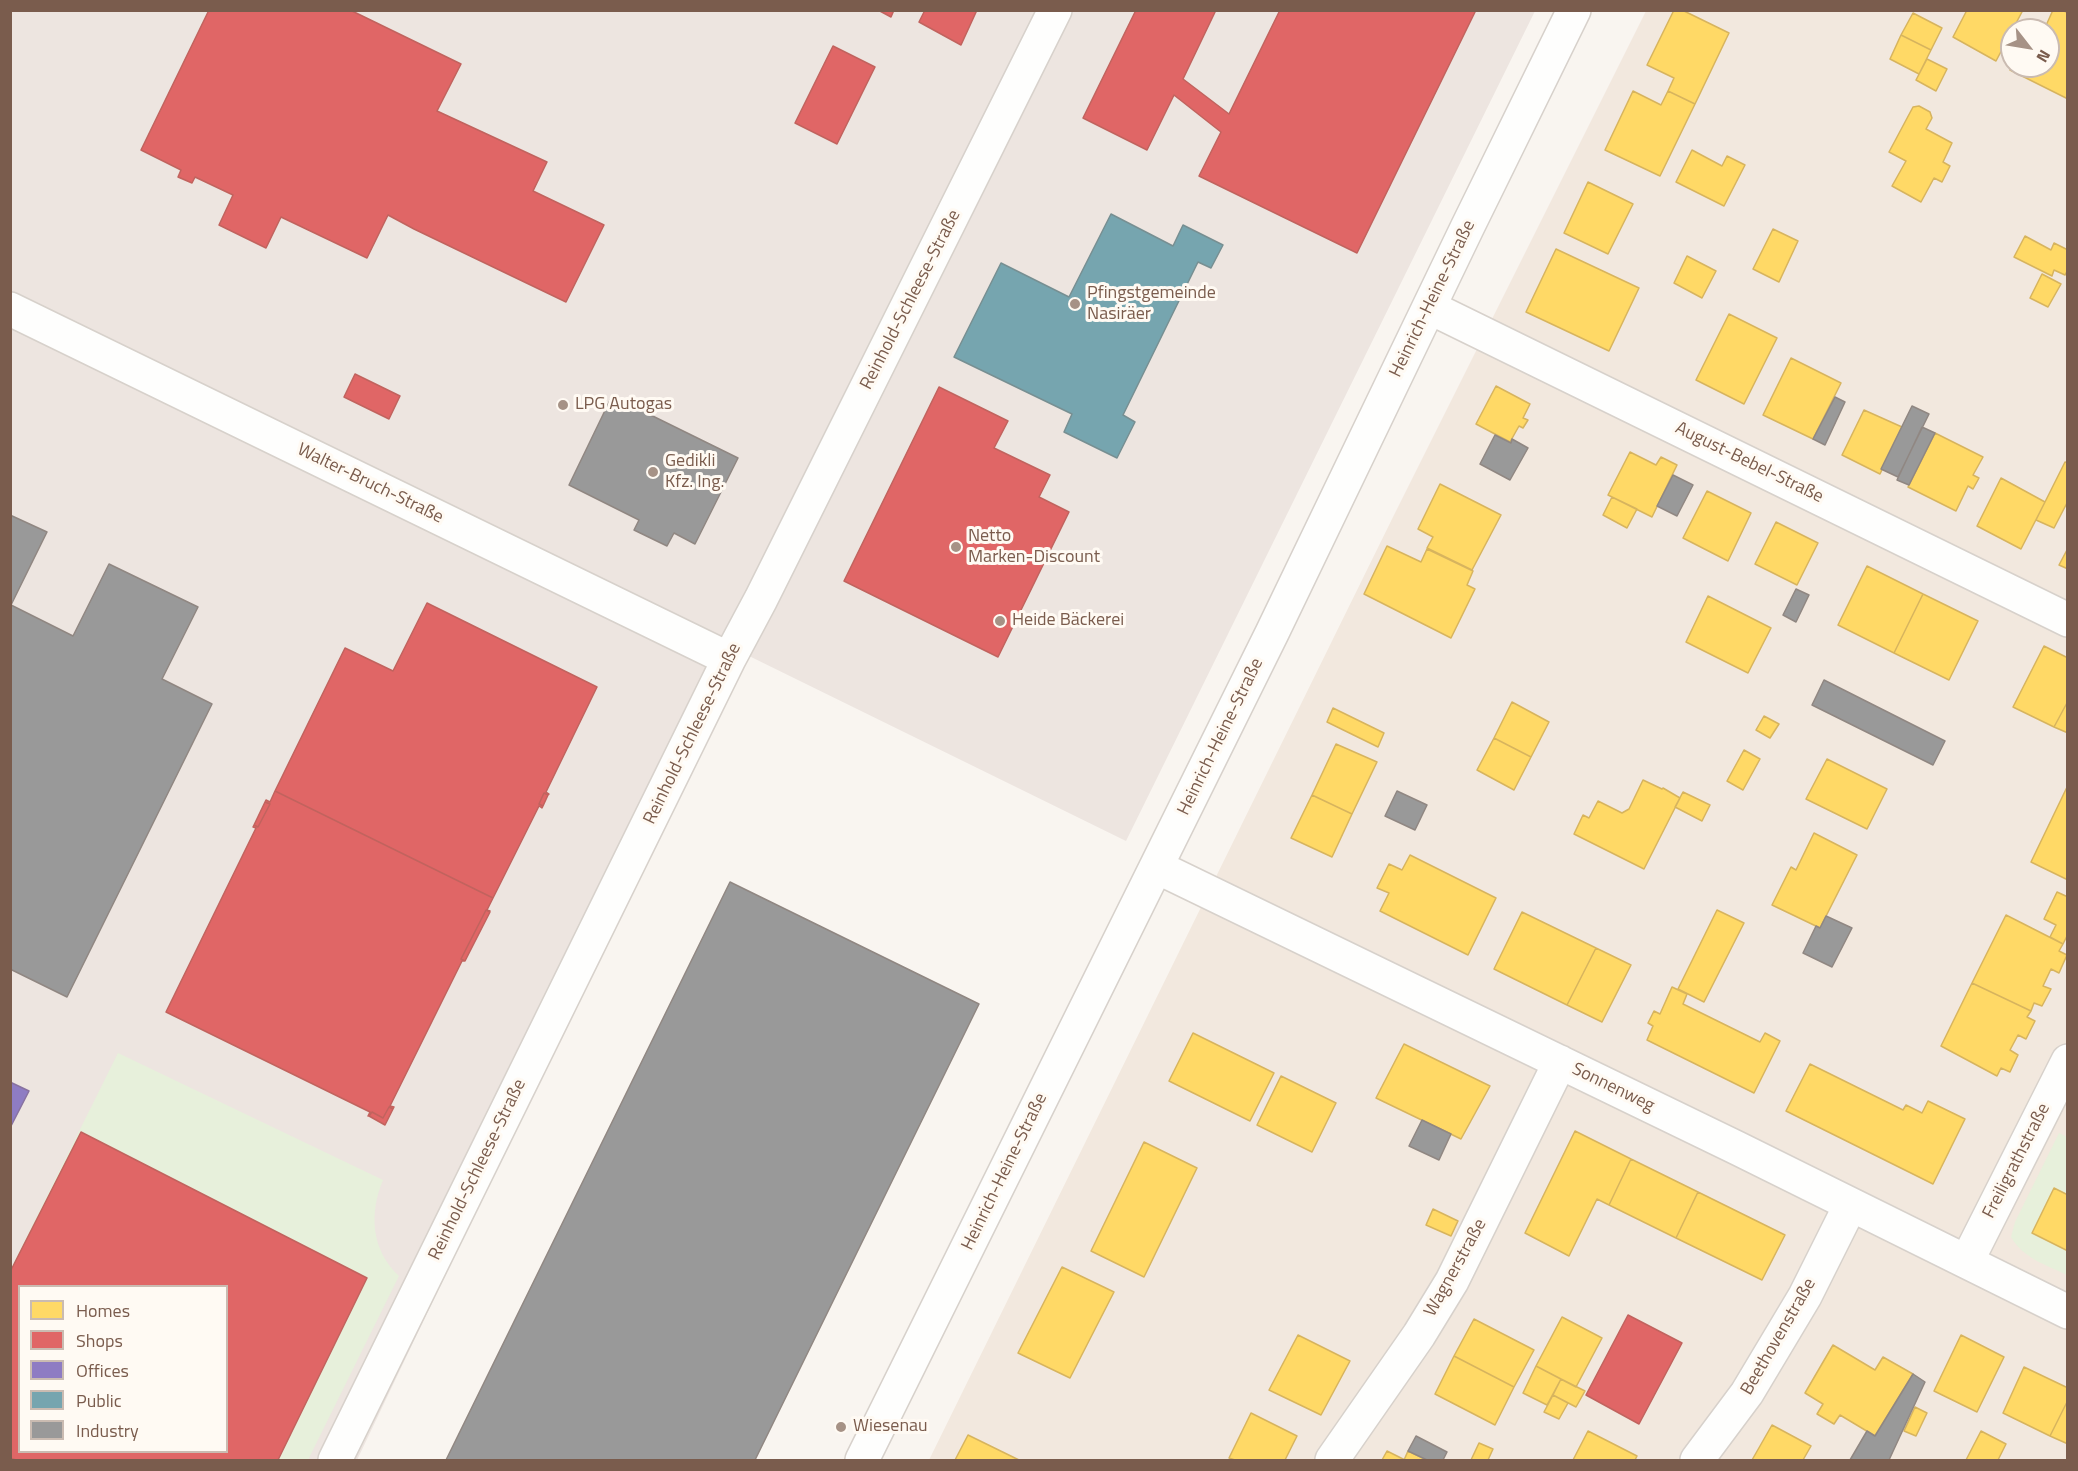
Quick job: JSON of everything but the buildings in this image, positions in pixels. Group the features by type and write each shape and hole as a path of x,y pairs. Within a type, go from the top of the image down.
{"street":[{"name":"Reinhold-Schleese-Straße","path":"334,1461 729,659 1055,10"},
{"name":"Heinrich-Heine-Straße","path":"862,1461 1157,867 1574,10"},
{"name":"August-Bebel-Straße","path":"1430,307 2067,620"},
{"name":"Walter-Bruch-Straße","path":"10,309 729,659"},
{"name":"Sonnenweg","path":"1157,867 1737,1148 2067,1312"},
{"name":"Freiligrathstraße","path":"1967,1261 2067,1061"},
{"name":"Wagnerstraße","path":"1332,1461 1419,1335 1452,1281 1560,1062"},
{"name":"Beethovenstraße","path":"1697,1461 1748,1393 1805,1296 1850,1206"}],"shaded area":[{"path":"10,11 1535,11 1126,841 747,655 357,1460 11,1460"},
{"path":"1646,11 2067,11 2067,1460 929,1460 1393,517"}],"green space":[{"path":"118,1053 383,1180 376,1205 375,1231 383,1255 399,1276 308,1460 11,1460 10,1270"},
{"path":"2059,1133 2067,1137 2067,1195 2054,1188 2032,1233 2067,1251 2067,1275 2028,1256 2011,1237 2015,1222"}],"place":[{"name":"Pfingstgemeinde Nasiräer","path":"1075,304"},
{"name":"LPG Autogas","path":"563,405"},
{"name":"Gedikli Kfz. Ing.","path":"653,472"},
{"name":"Netto Marken-Discount","path":"956,547"},
{"name":"Heide Bäckerei","path":"1000,621"},
{"name":"Wiesenau","path":"841,1427"}]}
